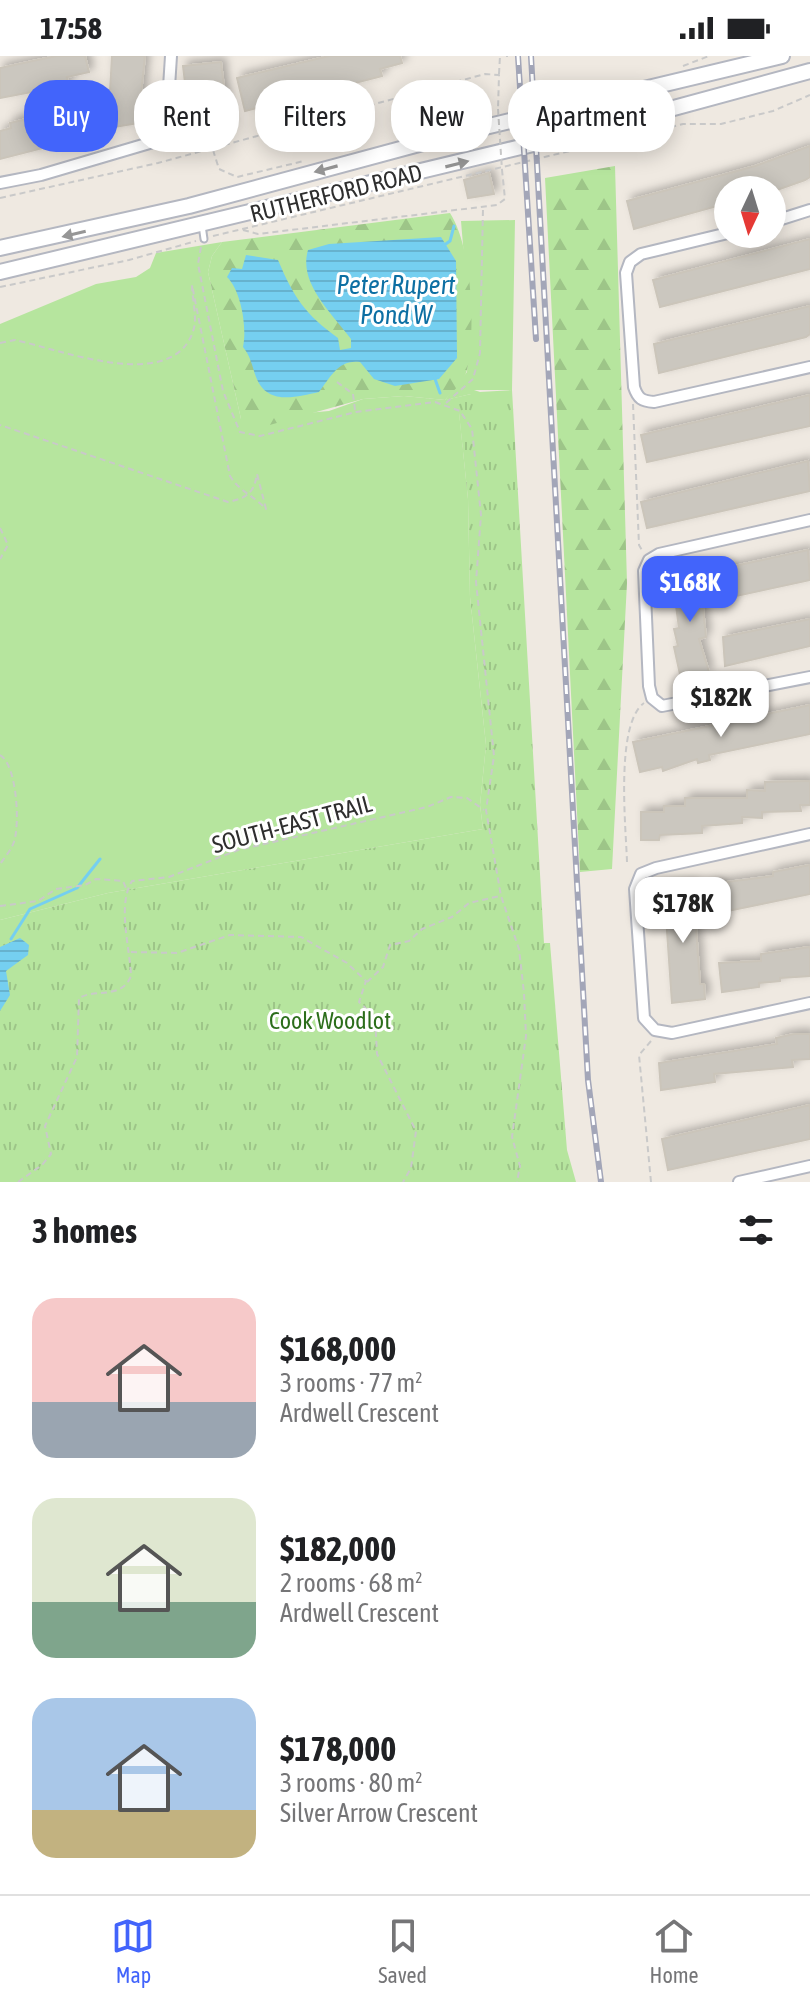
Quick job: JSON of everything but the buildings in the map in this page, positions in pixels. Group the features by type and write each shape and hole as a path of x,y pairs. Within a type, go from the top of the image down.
{"main road":[{"name":"RUTHERFORD ROAD","path":"0,248 174,210 460,133 782,56"},
{"name":"RUTHERFORD ROAD","path":"0,272 203,232 810,71"}],"street":[{"path":"0,183 55,171 153,142 166,134 171,56"},
{"path":"786,218 810,210"},
{"path":"714,236 641,254 630,262 626,273 634,387 638,397 654,402 810,367"},
{"path":"810,520 649,560 644,571 652,698 662,706 678,706 810,677"},
{"path":"810,834 641,874 635,889 644,1018 660,1032 672,1033 810,1003"},
{"path":"739,1182 810,1166"}],"path":[{"path":"242,230 258,234 497,205 505,199 498,109 500,56"},
{"path":"0,198 171,159 485,74 499,75"},
{"path":"0,287 129,260 203,232 242,230 683,124 721,124 773,111 810,95"},
{"path":"445,404 473,379 480,353 483,207"},
{"path":"203,232 198,264 223,391 240,432 260,436 356,412 445,404 460,411 472,429 481,497 476,582 494,756 486,810 501,896 519,949 524,993 526,1036 512,1137 520,1166 517,1182"},
{"path":"0,343 15,340 117,364 155,363 183,347 194,327 192,285 230,476 249,495 266,509 257,474 249,495 228,502 157,475 0,425"},
{"path":"337,382 353,394 356,412"},
{"path":"638,397 632,407 639,545 649,560"},
{"path":"0,528 8,545 0,559"},
{"path":"627,862 625,789 630,727 636,709 652,698"},
{"path":"0,755 7,759 14,775 16,839 0,864"},
{"name":"SOUTH-EAST TRAIL","path":"126,890 132,881 169,877 238,850 427,807 451,797 467,798 486,810"},
{"path":"0,906 38,901 56,889 85,885 96,879 123,881 126,890 131,976 127,985 118,991 87,994 79,998 76,1005 80,1040 77,1057 45,1126 51,1154 42,1165 18,1182"},
{"path":"403,1182 411,1168 416,1131 377,1054 375,1017 359,1002 366,982 383,967 390,945 409,941 422,929 452,917 469,903 501,896"},
{"path":"130,953 177,953 230,935 301,937 347,963 366,982"},
{"path":"651,1182 639,1055 660,1032"}],"green space":[{"path":"615,166 627,583 612,869 580,872 545,178"},
{"name":"Peter Rupert Pond W","path":"450,213 463,246 467,267 471,333 466,374 445,400 404,396 363,399 266,426 241,419 208,272 212,256 222,242"},
{"path":"515,220 512,390 471,390 471,394 446,400 459,412 468,499 470,597 486,745 480,805 483,829 108,893 0,920 0,324 96,284 136,277 150,268 156,253 222,242 212,256 208,272 241,419 329,411 363,399 404,396 445,400 467,372 470,329 461,221"},
{"name":"Cook Woodlot","path":"471,389 480,392 512,390 544,943 550,943 567,1150 576,1182 0,1182 0,920 108,893 483,829 480,805 486,745 470,597 468,499 459,413 445,400 471,394"}],"water":[{"name":"Peter Rupert Pond W","path":"441,237 456,261 457,358 439,379 395,386 374,379 360,362 353,362 336,370 319,392 283,397 267,392 261,386 243,347 242,311 227,277 232,268 242,269 246,255 278,260 302,304 338,338 340,350 351,348 351,339 312,286 306,262 308,250 329,244"},
{"path":"20,938 29,945 28,955 6,971 10,995 0,1011 0,947"}],"waterway":[{"path":"443,246 450,241 454,226"},
{"path":"434,376 440,393"},
{"path":"11,939 30,909 77,888 100,859"}],"railway":[{"path":"518,56 536,339"},
{"path":"531,56 588,1080 601,1182"}]}
